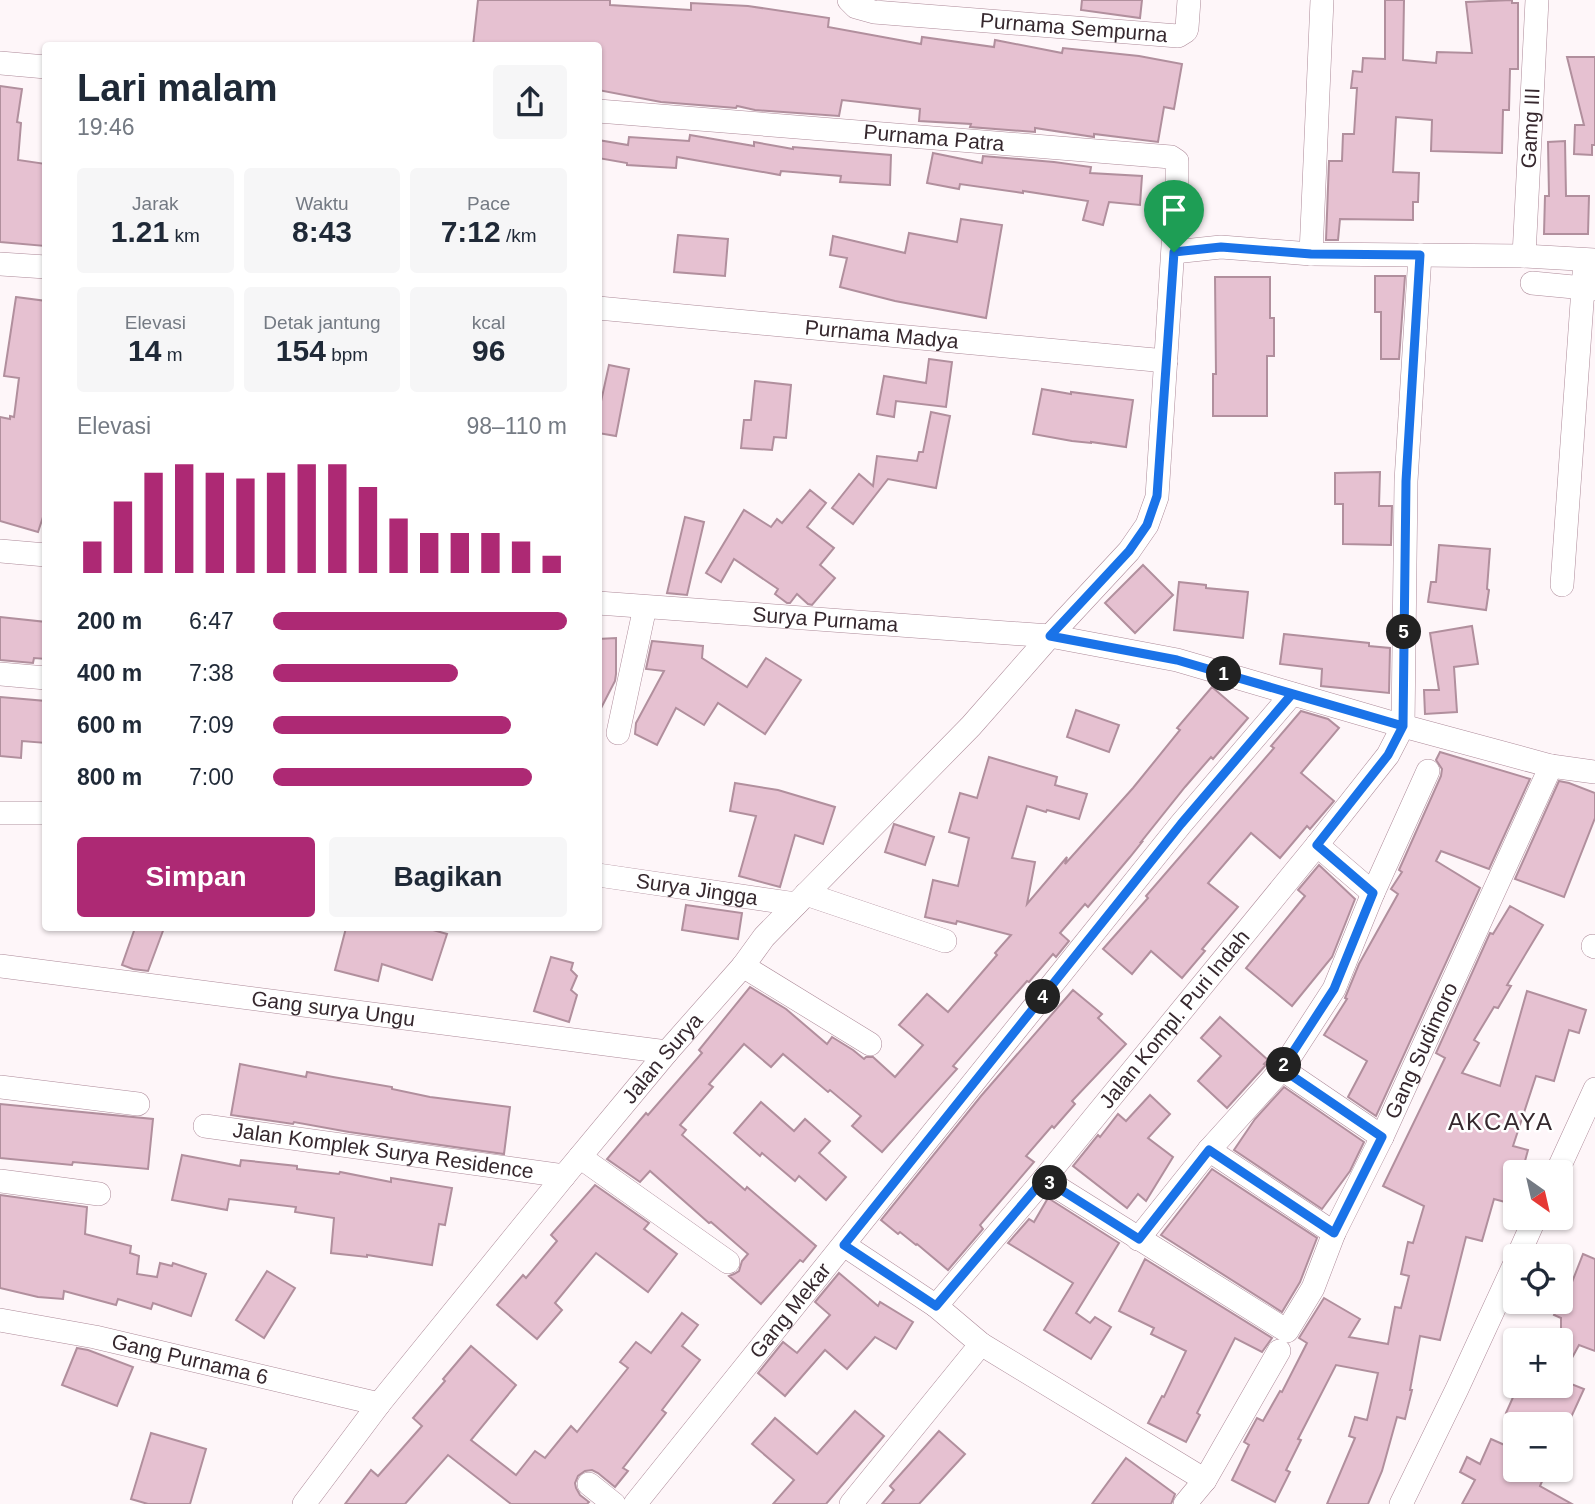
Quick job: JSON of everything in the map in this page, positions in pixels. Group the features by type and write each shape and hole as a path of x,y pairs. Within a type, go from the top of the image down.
{"street":[{"name":"Purnama Sempurna","path":"849,0 856,7 874,12 1178,36 1187,28 1189,0"},
{"path":"1311,254 1322,0"},
{"name":"Gamg III","path":"1524,256 1537,0"},
{"path":"0,63 42,67"},
{"name":"Purnama Patra","path":"602,111 1171,157 1177,161 1174,252"},
{"path":"1174,252 1221,247 1311,254 1524,256 1590,260 1562,585"},
{"name":"Jalan Surya","path":"304,1504 379,1404 564,1176 743,966 764,937 971,726 1129,551 1147,525 1157,496 1174,252"},
{"path":"1403,726 1406,481 1420,255"},
{"path":"0,264 42,267"},
{"path":"1532,284 1589,288"},
{"name":"Purnama Madya","path":"602,308 1166,361"},
{"path":"0,551 42,555"},
{"name":"Surya Purnama","path":"602,603 1050,636 1177,660 1551,766 1595,772"},
{"path":"618,733 645,607"},
{"path":"0,674 42,678"},
{"name":"Gang Mekar","path":"635,1504 1181,824 1292,694"},
{"name":"Jalan Kompl. Puri Indah","path":"936,1306 1044,1179 1317,845 1388,755 1403,726"},
{"name":"Gang Sudimoro","path":"1185,1504 1205,1480 1313,1288 1334,1233 1382,1137 1551,766"},
{"path":"1139,1239 1209,1150 1282,1069 1334,989 1373,893 1428,771"},
{"path":"0,813 42,813"},
{"path":"1317,845 1373,893"},
{"name":"Surya Jingga","path":"602,875 801,899 945,941"},
{"name":"Gang surya Ungu","path":"0,966 667,1052"},
{"path":"743,966 870,1044"},
{"path":"1282,1069 1382,1137"},
{"path":"0,1087 138,1104"},
{"path":"1562,1160 1595,1089"},
{"name":"Jalan Komplek Surya Residence","path":"205,1126 564,1176"},
{"path":"1209,1150 1334,1233"},
{"path":"580,1157 728,1262"},
{"path":"1044,1179 1139,1239 1283,1341"},
{"path":"0,1181 99,1194"},
{"path":"844,1245 936,1306 981,1344 1205,1480"},
{"path":"1401,1504 1503,1289"},
{"name":"Gang Purnama 6","path":"0,1320 95,1337 379,1404"},
{"path":"850,1504 981,1344"},
{"path":"589,1484 614,1504"}],"building":[{"path":"478,0 610,0 610,5 691,10 691,3 748,6 829,18 828,27 921,44 922,37 994,47 995,40 1062,53 1063,48 1139,56 1182,64 1174,109 1164,107 1158,142 1094,134 1094,137 1035,128 1035,132 919,121 920,109 842,100 839,116 661,102 602,91 602,42 473,42"},
{"path":"1082,0 1142,0 1140,18 1081,10"},
{"path":"1385,0 1404,0 1403,60 1436,63 1437,52 1472,53 1466,2 1512,0 1512,3 1518,3 1518,69 1510,69 1509,110 1503,110 1502,153 1431,151 1432,120 1396,117 1393,172 1419,173 1418,202 1413,202 1413,220 1340,219 1338,240 1326,240 1329,161 1342,161 1343,134 1354,134 1357,88 1351,88 1353,71 1362,72 1363,58 1385,59"},
{"path":"1567,57 1595,57 1595,145 1592,145 1592,155 1574,154 1575,125 1584,125"},
{"path":"0,86 22,89 17,122 21,123 18,160 42,163 42,246 0,242"},
{"path":"690,135 754,146 754,142 793,149 891,155 890,185 840,182 841,176 781,171 780,175 677,157 676,168 627,165 602,159 602,141 628,145 629,137 689,141"},
{"path":"1565,141 1566,196 1589,196 1588,234 1544,234 1545,196 1549,196 1548,142"},
{"path":"933,153 982,163 983,156 1091,167 1090,173 1142,176 1140,205 1109,202 1103,225 1083,220 1088,201 1023,191 960,184 959,189 927,183"},
{"path":"961,219 1002,225 986,318 895,301 840,287 847,258 830,255 833,236 905,253 909,233 957,242"},
{"path":"678,235 728,239 725,276 674,272"},
{"path":"1375,276 1405,276 1399,359 1381,359 1381,312 1375,312"},
{"path":"1215,277 1270,277 1274,356 1267,356 1267,416 1213,416 1213,374 1216,374"},
{"path":"16,297 42,300 42,520 38,532 0,521 0,417 14,417 19,378 4,376"},
{"path":"929,359 952,362 946,407 896,401 894,417 877,414 884,376 926,383"},
{"path":"609,365 629,369 616,436 602,434 602,397"},
{"path":"755,381 791,385 786,438 774,437 772,450 741,448 744,420 751,420"},
{"path":"1042,389 1133,400 1126,447 1033,434"},
{"path":"931,412 950,416 936,488 888,479 853,524 832,508 859,474 873,486 877,456 917,461 919,452 923,452"},
{"path":"1380,472 1379,506 1392,506 1391,545 1343,544 1343,504 1335,504 1335,473"},
{"path":"810,490 826,503 807,527 834,548 820,565 835,578 812,605 797,594 787,603 775,594 778,589 734,559 721,582 706,573 744,510 771,527 777,519 782,523"},
{"path":"685,517 704,522 687,595 667,593"},
{"path":"1439,545 1490,549 1486,610 1428,602 1431,582 1436,582"},
{"path":"1143,565 1173,595 1135,633 1105,603"},
{"path":"1179,582 1248,592 1243,638 1174,630"},
{"path":"0,617 42,622 42,659 34,658 33,663 0,660"},
{"path":"1472,626 1478,664 1454,667 1457,712 1425,714 1424,690 1439,690 1430,633"},
{"path":"1284,634 1369,643 1369,646 1390,648 1389,693 1321,686 1322,669 1280,664"},
{"path":"616,638 615,681 602,706 602,639"},
{"path":"652,641 703,646 702,658 747,687 766,658 801,680 765,734 718,703 704,725 676,708 657,745 635,734 636,723 664,671 646,669"},
{"path":"1212,687 1248,718 1185,787 1088,907 1085,904 1060,933 1069,941 1056,957 1053,954 1029,982 1027,981 953,1066 957,1069 882,1152 852,1126 861,1116 783,1054 771,1067 744,1044 709,1084 713,1087 680,1125 686,1130 682,1135 745,1190 747,1187 816,1246 761,1304 729,1276 739,1271 748,1254 650,1171 640,1182 607,1159 702,1053 699,1050 750,987 786,1009 827,1044 832,1037 864,1059 873,1057 895,1077 923,1045 899,1025 927,994 948,1012 1011,935 957,921 956,924 925,917 933,880 958,886 969,838 949,832 960,793 977,798 989,757 1057,777 1055,785 1087,794 1079,819 1027,806 1012,858 1035,862 1027,904 1067,857 1065,864 1133,788 1180,730 1177,728"},
{"path":"0,697 42,701 42,743 22,741 21,758 0,756"},
{"path":"1076,710 1119,725 1109,752 1067,737"},
{"path":"1301,711 1328,719 1339,728 1301,773 1334,801 1310,829 1307,826 1280,858 1251,833 1208,883 1238,907 1202,949 1205,951 1182,978 1151,951 1132,974 1103,949 1274,748 1271,746"},
{"path":"1440,752 1530,779 1489,869 1441,851 1436,861 1480,888 1376,1116 1348,1097 1367,1061 1324,1035 1347,999 1345,998 1359,964 1398,894 1391,889 1402,872 1399,870 1441,776 1442,769 1436,760"},
{"path":"1559,781 1595,793 1595,818 1564,897 1515,879"},
{"path":"735,783 778,790 835,807 823,844 795,835 780,887 739,876 756,816 730,811"},
{"path":"894,824 934,837 925,865 885,852"},
{"path":"1319,865 1355,899 1332,957 1292,1006 1246,968 1305,896 1298,890"},
{"path":"686,905 742,913 738,939 682,930"},
{"path":"1510,906 1543,925 1507,985 1511,986 1498,1008 1494,1007 1474,1040 1479,1043 1462,1073 1500,1086 1527,991 1586,1010 1579,1033 1569,1030 1554,1081 1536,1076 1513,1146 1528,1150 1525,1160 1503,1160 1503,1201 1494,1199 1482,1241 1466,1237 1440,1340 1420,1336 1405,1419 1397,1417 1382,1471 1368,1504 1327,1504 1355,1438 1349,1436 1355,1417 1367,1420 1378,1373 1336,1365 1298,1439 1301,1440 1286,1470 1290,1472 1275,1502 1232,1480 1249,1445 1244,1442 1257,1418 1263,1421 1280,1391 1282,1392 1307,1343 1299,1338 1324,1298 1360,1319 1349,1337 1388,1344 1395,1307 1401,1308 1409,1276 1401,1274 1408,1242 1413,1243 1424,1206 1383,1186 1445,1058 1436,1053 1490,933 1493,934"},
{"path":"134,931 163,931 148,971 122,965"},
{"path":"345,931 436,931 447,934 432,980 382,964 378,981 335,970"},
{"path":"551,957 573,963 571,970 577,976 571,990 577,995 569,1022 534,1011"},
{"path":"1073,990 1102,1014 1098,1018 1126,1044 1072,1101 1075,1104 1026,1156 1034,1162 980,1225 983,1229 948,1270 917,1244 900,1232 898,1234 881,1220 981,1096"},
{"path":"1220,1017 1268,1060 1227,1108 1198,1081 1221,1056 1201,1038"},
{"path":"240,1064 306,1077 307,1072 392,1087 430,1097 510,1107 504,1154 231,1115"},
{"path":"1284,1087 1364,1142 1350,1171 1322,1209 1234,1150 1255,1119"},
{"path":"1150,1095 1170,1114 1148,1138 1173,1157 1146,1201 1138,1194 1127,1208 1073,1166 1118,1114 1126,1121"},
{"path":"761,1102 794,1131 805,1119 830,1141 819,1153 846,1177 826,1200 799,1176 795,1181 734,1133"},
{"path":"0,1104 153,1119 148,1169 0,1158"},
{"path":"182,1155 240,1166 241,1160 452,1188 445,1225 439,1224 432,1265 367,1255 331,1253 334,1218 295,1212 296,1207 229,1199 227,1210 172,1200"},
{"path":"1212,1169 1317,1238 1300,1282 1282,1312 1161,1235"},
{"path":"595,1185 649,1223 644,1229 677,1254 648,1292 596,1253 555,1303 562,1310 537,1339 497,1305 523,1275 526,1278 557,1241 551,1235"},
{"path":"0,1195 87,1207 85,1234 131,1246 130,1253 139,1256 137,1274 157,1277 160,1263 172,1266 173,1263 206,1274 191,1316 153,1303 151,1309 118,1299 116,1305 64,1291 63,1299 38,1297 0,1288"},
{"path":"1048,1198 1119,1243 1076,1313 1090,1323 1095,1317 1111,1327 1091,1359 1044,1330 1073,1283 1008,1243 1029,1219 1034,1222"},
{"path":"1583,1254 1595,1259 1595,1351 1579,1345 1573,1356 1573,1328 1561,1328 1561,1318 1554,1315 1573,1314 1573,1280"},
{"path":"1145,1259 1272,1338 1262,1352 1235,1338 1197,1413 1200,1415 1186,1442 1148,1423 1186,1351 1151,1334 1154,1328 1119,1311"},
{"path":"267,1271 295,1288 264,1338 236,1320"},
{"path":"839,1273 878,1306 880,1302 913,1322 896,1349 875,1337 847,1369 825,1350 785,1396 758,1373 783,1342 797,1353 830,1315 815,1302"},
{"path":"682,1313 698,1325 682,1346 700,1360 662,1410 666,1413 623,1468 628,1471 615,1487 592,1470 578,1476 576,1488 589,1502 587,1504 511,1504 448,1455 405,1504 345,1504 371,1470 378,1476 422,1426 413,1418 471,1346 516,1385 471,1440 516,1475 535,1451 545,1458 571,1426 577,1432 628,1368 620,1362 636,1342 651,1353"},
{"path":"77,1348 133,1367 117,1406 62,1385"},
{"path":"1573,1385 1584,1389 1573,1413 1506,1412 1513,1398 1573,1398"},
{"path":"855,1411 884,1436 826,1504 773,1504 794,1480 752,1444 775,1418 817,1454"},
{"path":"939,1431 965,1454 919,1504 882,1504 894,1490 890,1486"},
{"path":"151,1433 206,1449 190,1504 148,1504 131,1499"},
{"path":"1491,1439 1503,1444 1503,1482 1542,1482 1540,1486 1572,1504 1462,1504 1475,1480 1460,1472 1467,1457 1480,1464"},
{"path":"1126,1458 1175,1494 1171,1504 1092,1504"}],"district":[{"name":"AKCAYA","path":"1501,1122"}],"route":[{"path":"1174,252 1157,496 1147,525 1129,551 1050,636 1177,660 1403,726 1388,755 1317,845 1373,893 1334,989 1282,1069 1382,1137 1334,1233 1209,1150 1139,1239 1044,1179 936,1306 844,1245 1181,824 1292,694 1403,726 1406,481 1420,255 1311,254 1221,247 1174,252"}]}
